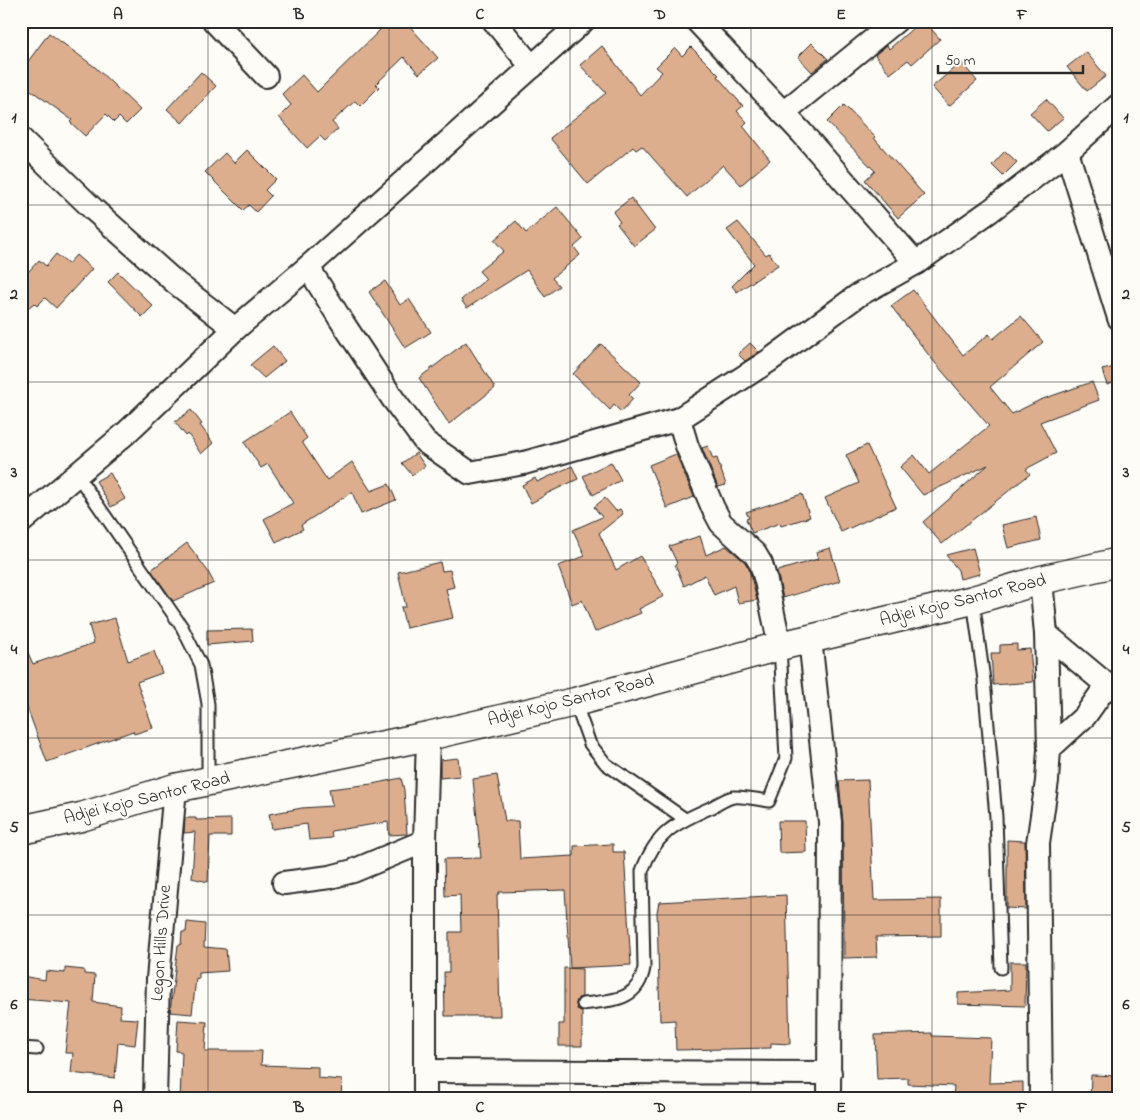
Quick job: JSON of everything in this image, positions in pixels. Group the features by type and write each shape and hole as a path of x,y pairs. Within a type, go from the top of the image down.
{"street":[{"path":"214,21 266,76"},
{"path":"494,21 532,67"},
{"path":"21,522 125,434 235,329 308,267 583,21"},
{"path":"697,21 783,113 916,263"},
{"path":"783,113 896,21"},
{"path":"308,267 377,374 425,442 470,473 524,463 679,419 770,360 857,296 916,263 990,211 1067,152 1119,105"},
{"path":"21,139 93,209 176,283 235,329"},
{"path":"1067,152 1119,318"},
{"path":"679,419 687,446 717,516 721,523 755,554 761,564 780,646"},
{"name":"Adjei Kojo Santor Road","path":"21,830 81,817 175,788 428,736 575,702 780,646 973,600 1042,580 1119,562"},
{"path":"1041,1099 1038,843 1049,749 1046,634 1042,580"},
{"path":"1046,634 1113,688 1086,716 1049,749"},
{"path":"810,639 830,822 829,1099"},
{"path":"425,1099 425,842 428,736"},
{"name":"Legon Hills Drive","path":"156,1099 158,979 175,788"},
{"path":"284,883 330,877 353,871 425,842"},
{"path":"425,1071 830,1073"}],"lane":[{"path":"77,475 182,627 201,666 208,704 208,781"},
{"path":"973,600 984,680 996,817 1001,968"},
{"path":"583,1004 620,999 630,994 643,977 642,871 648,856 663,834 685,819 734,797 769,801 786,758 780,646"},
{"path":"575,702 590,744 606,764 685,819"},
{"path":"21,1048 37,1049"}],"building":[{"path":"372,21 405,21 438,58 419,74 404,57 376,84 379,87 360,106 355,101 332,122 338,129 325,141 320,136 307,148 279,117 291,105 282,94 302,75 317,92 380,30"},
{"path":"921,21 924,21 940,39 912,64 908,60 890,74 875,55 887,45 889,49"},
{"path":"49,33 95,67 140,110 126,124 119,117 114,122 106,114 85,136 70,122 72,120 21,83 21,71"},
{"path":"812,43 828,59 812,72 798,57"},
{"path":"602,46 640,95 662,72 656,67 675,48 682,56 691,47 719,75 717,76 743,106 737,111 747,122 743,126 770,160 741,185 723,165 687,197 642,146 636,150 633,147 588,184 550,138 606,93 580,65"},
{"path":"1086,52 1106,76 1087,91 1067,67"},
{"path":"961,62 977,81 949,106 932,87"},
{"path":"201,72 216,86 182,123 167,109"},
{"path":"1046,99 1063,118 1047,131 1030,113"},
{"path":"844,105 875,137 924,195 898,218 865,180 875,171 827,122"},
{"path":"247,150 276,179 265,190 271,196 256,212 249,205 243,210 205,172 225,153 234,163"},
{"path":"1005,151 1017,162 1003,176 992,165"},
{"path":"631,198 655,230 634,246 617,224 620,222 613,212"},
{"path":"557,207 583,239 574,247 580,255 552,278 559,286 545,297 527,270 467,308 461,300 486,279 479,271 504,251 494,240 516,221 526,233"},
{"path":"738,222 766,255 769,253 778,265 737,292 732,286 754,264 727,230"},
{"path":"56,254 68,264 76,255 92,269 56,308 45,298 37,306 34,303 21,314 21,280 39,260 46,266"},
{"path":"118,272 153,306 142,317 108,282"},
{"path":"385,281 400,305 409,299 431,332 405,348 369,292"},
{"path":"913,290 963,355 989,334 993,339 1021,316 1043,342 990,387 1012,414 1040,400 1092,382 1099,400 1040,422 1056,453 1026,469 1030,474 942,544 923,522 988,465 923,495 900,467 914,455 929,474 989,426 931,358 891,306"},
{"path":"466,342 495,388 449,424 419,378"},
{"path":"750,343 759,352 745,361 738,354"},
{"path":"601,344 641,382 629,395 633,399 621,412 614,405 610,410 573,374"},
{"path":"273,346 285,361 264,378 250,365"},
{"path":"1119,366 1119,381 1107,385 1102,370"},
{"path":"191,410 213,443 201,454 188,434 186,436 175,422"},
{"path":"290,412 307,438 302,442 327,480 352,462 371,491 389,484 396,500 361,514 352,492 301,525 303,529 276,542 264,519 293,503 268,464 261,468 244,442"},
{"path":"867,445 896,507 841,532 825,498 859,483 846,455"},
{"path":"708,446 713,459 717,458 726,485 718,487 702,448"},
{"path":"416,453 425,466 412,475 402,463"},
{"path":"676,454 694,497 667,508 649,465"},
{"path":"611,462 621,480 593,495 583,476"},
{"path":"572,466 578,479 531,503 522,485 535,478 537,482"},
{"path":"110,473 125,499 111,507 96,481"},
{"path":"802,494 810,517 781,526 780,523 752,533 746,519 749,518 746,512"},
{"path":"605,498 616,511 620,509 623,514 599,533 616,570 640,556 664,596 639,609 641,613 595,632 582,600 572,604 558,566 585,556 573,530 602,517 594,507"},
{"path":"1036,517 1041,540 1008,548 1002,525"},
{"path":"700,536 706,555 726,546 745,562 749,569 757,600 738,603 734,586 714,595 705,575 684,586 675,564 677,563 669,546"},
{"path":"187,543 214,583 173,601 151,570"},
{"path":"830,548 840,581 783,598 777,571 818,559 816,552"},
{"path":"973,548 980,574 960,579 958,570 946,555"},
{"path":"440,562 442,571 450,570 454,587 446,589 453,618 406,628 401,607 406,607 398,572"},
{"path":"115,618 128,661 154,651 162,673 137,682 153,728 134,734 133,731 47,762 21,691 21,637 33,664 94,643 89,625"},
{"path":"252,629 253,641 207,645 207,630"},
{"path":"1017,644 1017,650 1030,649 1033,682 993,685 991,653 1000,653 1000,645"},
{"path":"458,758 460,776 440,778 440,760"},
{"path":"497,775 505,821 518,821 520,859 574,856 574,846 613,844 613,852 624,852 631,965 570,968 565,890 499,892 497,894 500,1016 445,1016 444,972 449,972 449,932 461,932 460,895 445,896 444,859 481,858 473,779"},
{"path":"401,778 404,790 407,834 389,835 388,822 331,831 332,838 309,840 307,824 272,829 269,814 302,808 332,806 329,789 372,784"},
{"path":"868,780 874,900 941,899 941,936 876,937 877,957 844,958 843,822 839,781"},
{"path":"185,818 196,818 196,820 231,819 231,836 210,836 208,882 192,878 195,832 184,833"},
{"path":"778,821 805,821 806,852 779,853"},
{"path":"1007,840 1025,841 1026,909 1007,908"},
{"path":"786,895 790,1044 771,1043 771,1048 676,1050 675,1020 660,1021 657,912 659,902"},
{"path":"187,922 205,924 204,947 226,949 228,971 199,973 199,979 196,978 192,1014 170,1012 178,945 181,945 182,932 186,932"},
{"path":"1010,962 1026,962 1025,1006 958,1004 958,993 1010,990"},
{"path":"65,968 84,970 84,974 95,975 93,1002 121,1006 120,1018 138,1019 135,1045 118,1043 115,1078 71,1073 73,1053 65,1053 71,1003 21,999 21,976 45,980 46,971 65,973"},
{"path":"564,968 582,969 582,997 578,998 576,1004 577,1009 582,1011 582,1046 559,1046 559,1024 564,1024"},
{"path":"178,1020 207,1022 205,1051 262,1051 261,1065 318,1067 318,1078 342,1080 341,1099 180,1099 182,1052 176,1051"},
{"path":"932,1033 932,1036 991,1038 989,1083 1023,1082 1023,1099 953,1098 954,1086 908,1084 908,1078 877,1079 875,1035"},
{"path":"1091,1075 1119,1076 1119,1099 1090,1099"}]}
